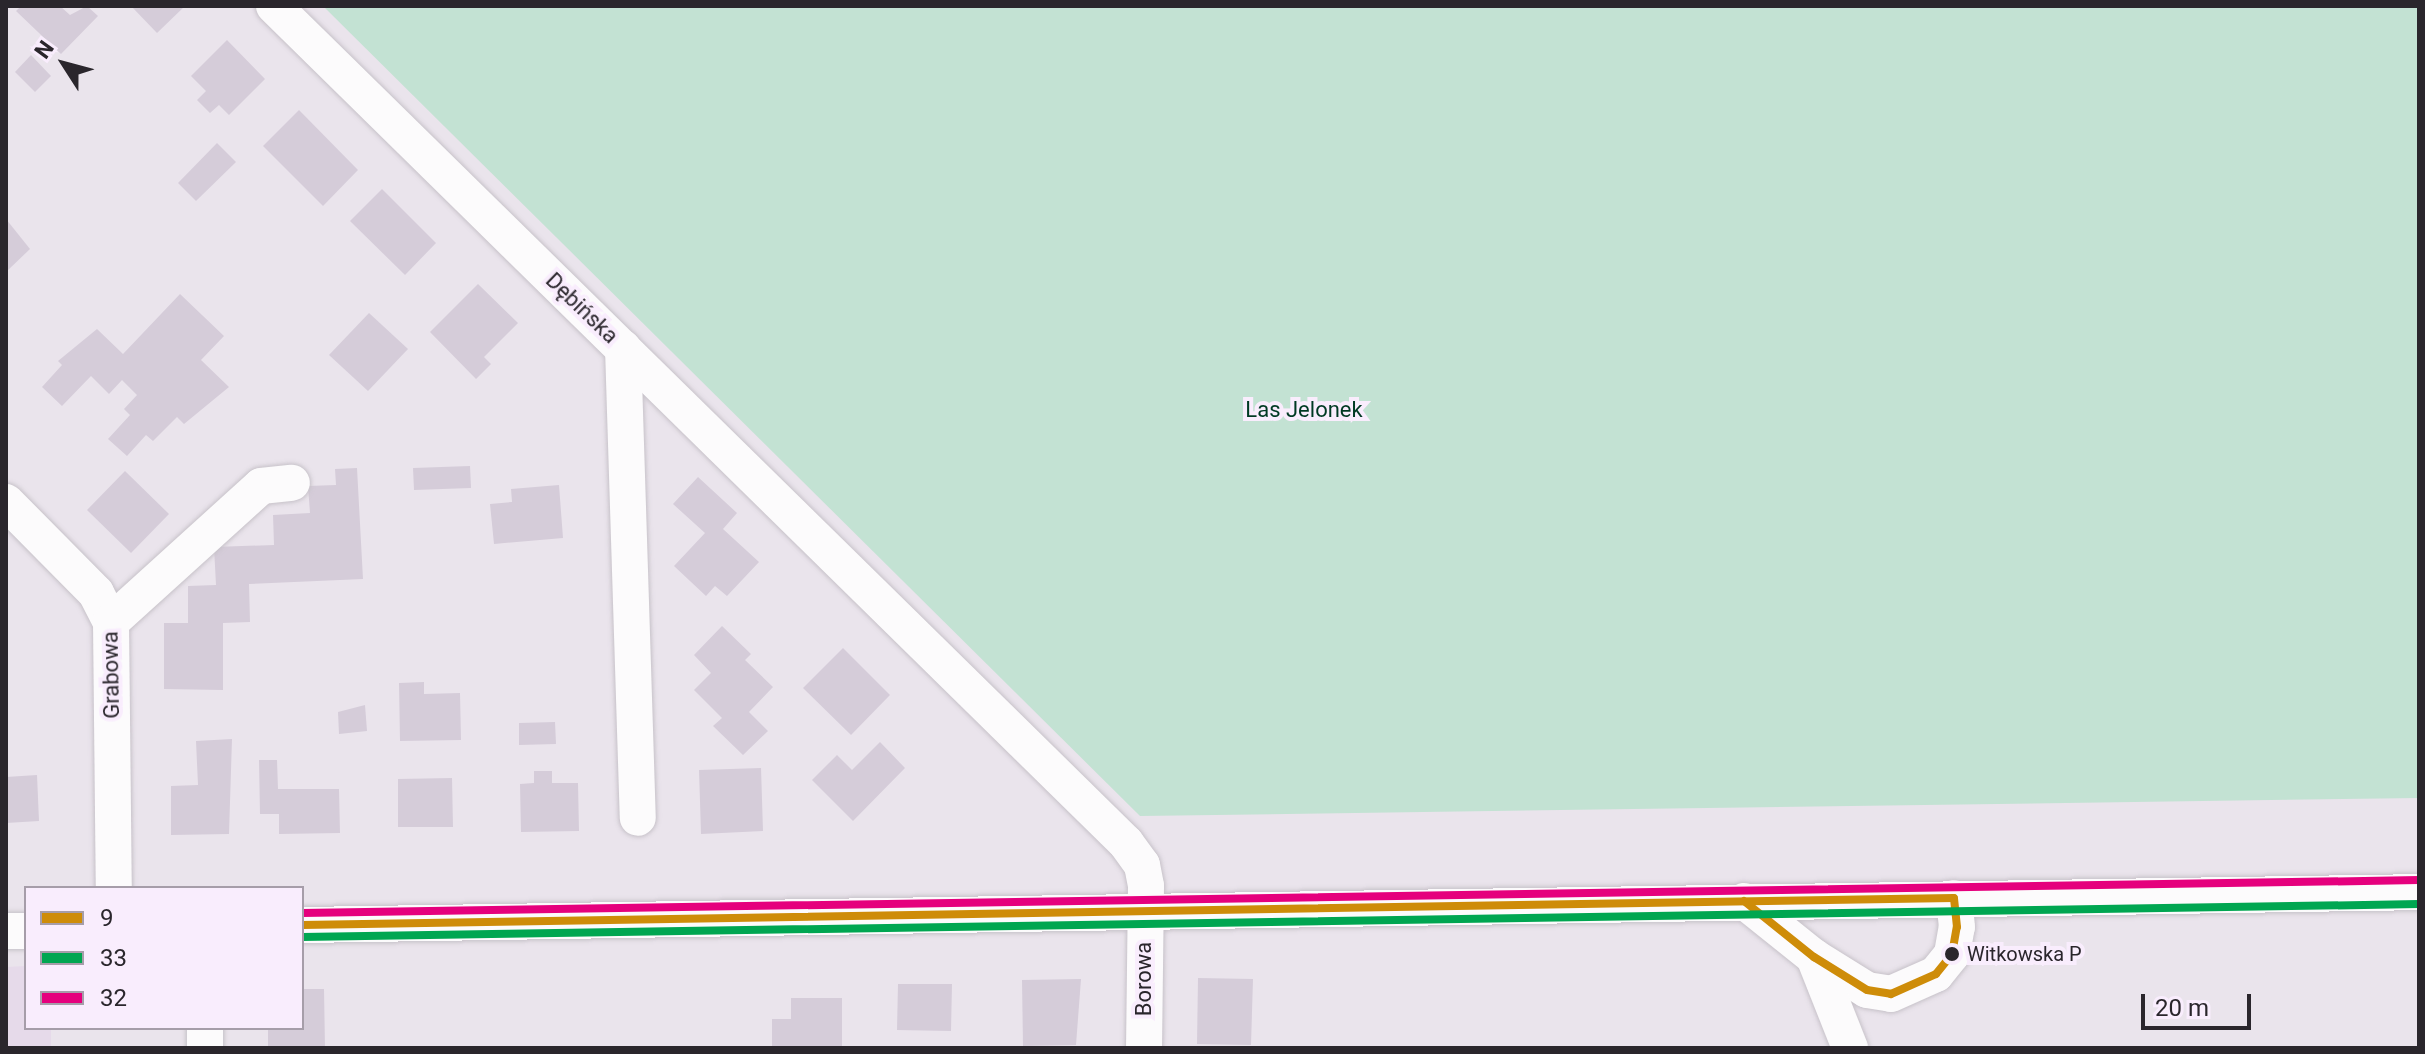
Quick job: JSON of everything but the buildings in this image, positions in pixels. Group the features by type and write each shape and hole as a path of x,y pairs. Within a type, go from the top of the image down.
{"street":[{"name":"Dębińska","path":"274,6 623,348 638,818"},
{"name":"Borowa","path":"623,348 1126,843 1142,865 1146,910 1144,1048"},
{"path":"111,622 261,486 292,483"},
{"name":"Grabowa","path":"6,502 96,593 111,622 114,886"},
{"path":"304,925 2419,892"},
{"path":"1744,901 1814,957 1867,990 1891,994 1914,987 1936,974 1952,954 1957,927 1954,898"},
{"path":"1814,957 1850,1048"}],"shaded area":[{"path":"24,966 24,1030 51,1030 51,1048 6,1048 6,967"}],"green space":[{"name":"Las Jelonek","path":"323,6 2419,6 2419,798 1140,816"}],"transit line":[{"name":"32","path":"304,913 2419,880"},
{"name":"9","path":"1744,901 1814,957 1867,990 1891,994 1936,974 1952,954 1957,927 1954,898"},
{"name":"9","path":"304,925 1954,898"},
{"name":"33","path":"304,937 2419,904"}],"place":[{"name":"Witkowska P","path":"1952,954"}]}
